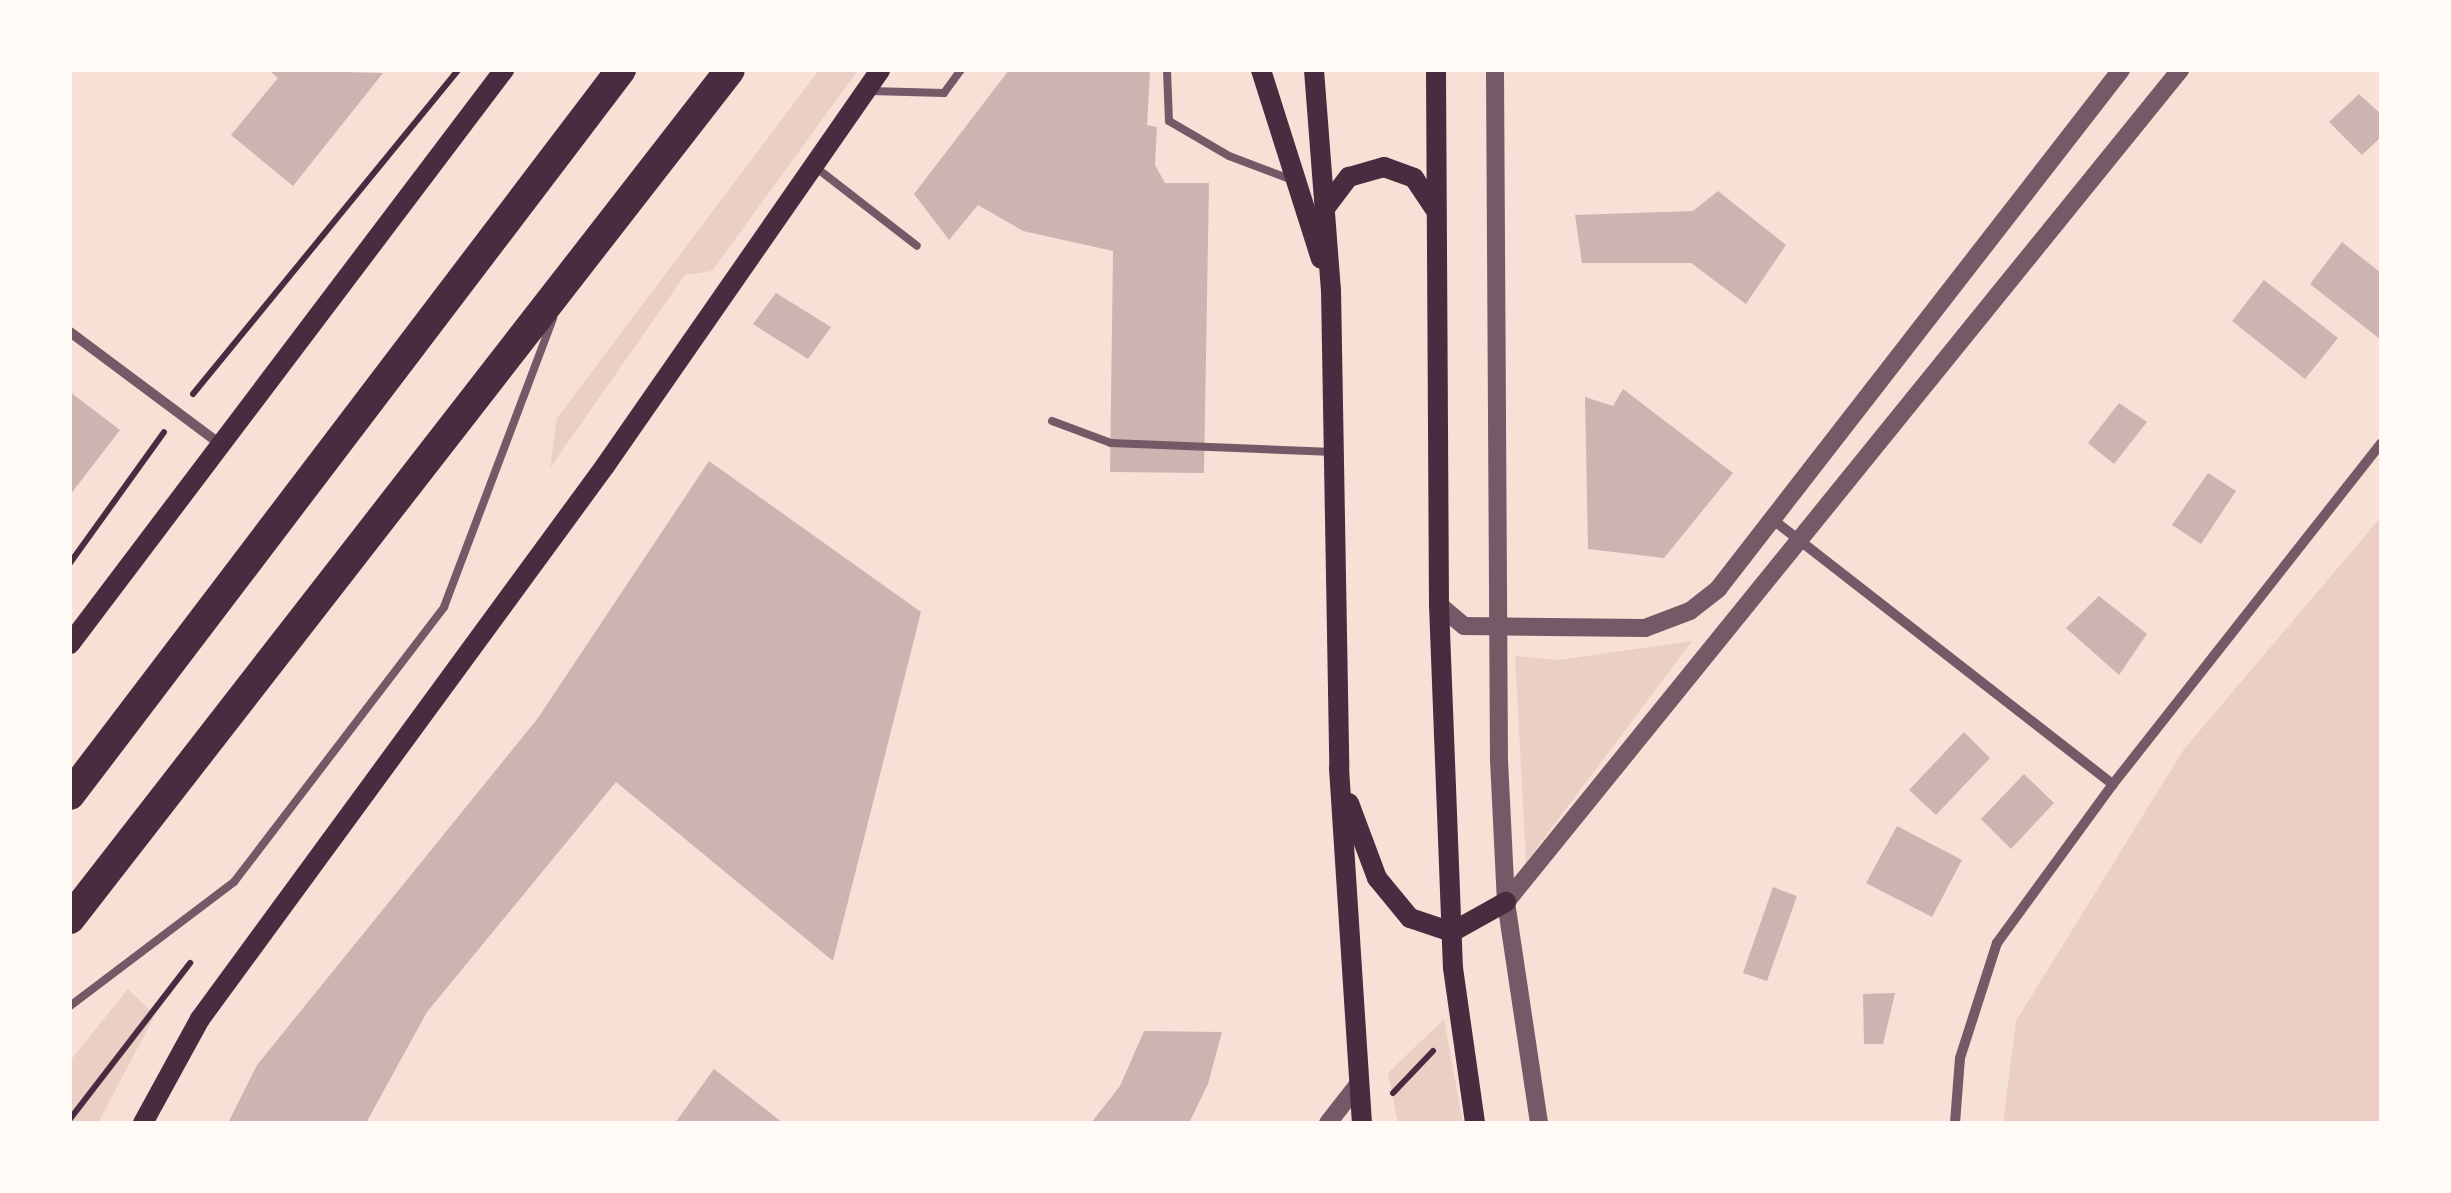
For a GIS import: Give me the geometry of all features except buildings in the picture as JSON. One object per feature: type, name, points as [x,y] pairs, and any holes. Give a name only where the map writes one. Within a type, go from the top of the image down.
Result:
[{"type":"highway","points":[[72,790],[622,70]]},
{"type":"highway","points":[[70,919],[730,70]]},
{"type":"main road","points":[[70,644],[504,70]]},
{"type":"main road","points":[[143,1123],[200,1019],[594,482],[880,70]]},
{"type":"main road","points":[[1261,70],[1331,290]]},
{"type":"main road","points":[[1314,70],[1331,290],[1339,768],[1356,1087],[1362,1123]]},
{"type":"main road","points":[[1436,70],[1439,605],[1452,932],[1475,1123]]},
{"type":"main road","points":[[1326,207],[1348,177],[1384,167],[1419,182],[1436,215]]},
{"type":"main road","points":[[1339,768],[1383,888],[1410,918],[1452,932],[1506,902]]},
{"type":"street","points":[[1496,70],[1497,627],[1506,902],[1539,1123]]},
{"type":"street","points":[[1439,605],[1464,626],[1666,622],[1718,589],[2121,70]]},
{"type":"street","points":[[1506,902],[1802,542],[2180,70]]},
{"type":"street","points":[[70,332],[219,443]]},
{"type":"street","points":[[1955,1123],[1960,1058],[1996,943],[2113,784],[2381,444]]},
{"type":"street","points":[[1772,519],[2113,784]]},
{"type":"street","points":[[1328,1123],[1356,1087]]},
{"type":"lane","points":[[866,92],[944,94],[961,70]]},
{"type":"lane","points":[[1168,70],[1169,121],[1229,156],[1296,182]]},
{"type":"lane","points":[[814,166],[916,246]]},
{"type":"lane","points":[[70,1006],[234,882],[444,607],[567,279]]},
{"type":"lane","points":[[1052,421],[1111,442],[1336,452]]},
{"type":"path","points":[[70,563],[178,413],[458,70]]},
{"type":"path","points":[[70,1119],[190,963]]},
{"type":"shaded area","points":[[819,70],[858,70],[712,271],[685,275],[550,468],[557,418]]},
{"type":"shaded area","points":[[2381,517],[2381,1123],[2003,1123],[2016,1021],[2184,749]]},
{"type":"shaded area","points":[[1692,641],[1526,862],[1515,656],[1558,660]]},
{"type":"shaded area","points":[[128,989],[155,1015],[98,1123],[70,1123],[70,1061]]},
{"type":"shaded area","points":[[1444,1019],[1463,1123],[1398,1123],[1388,1073]]}]
